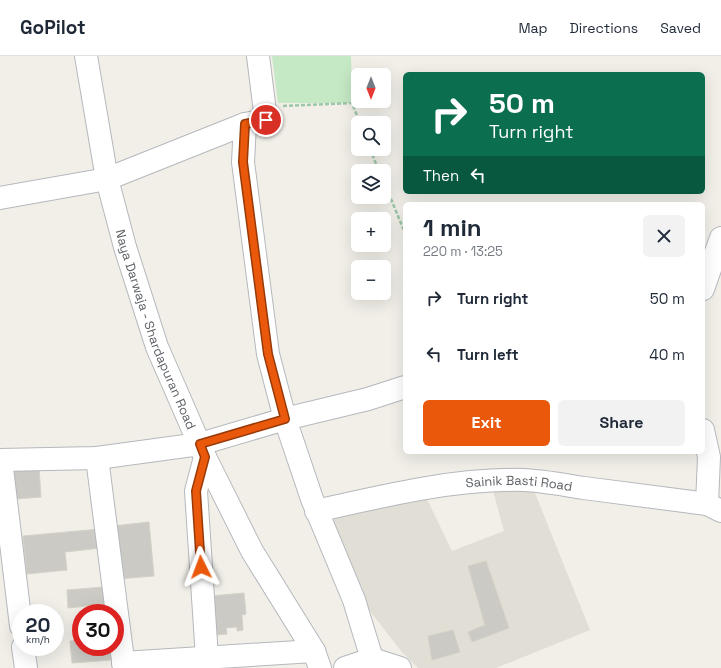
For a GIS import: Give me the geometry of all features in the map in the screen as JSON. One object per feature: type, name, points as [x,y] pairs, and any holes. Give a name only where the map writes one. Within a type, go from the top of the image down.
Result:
[{"type":"street","name":"Naya Darwaja - Shardapuran Road","points":[[86,56],[107,180],[125,247],[157,347],[203,450],[252,551],[317,660]]},
{"type":"street","points":[[0,198],[107,180],[245,124],[266,120],[258,56]]},
{"type":"street","points":[[245,124],[243,162],[268,354],[285,419],[316,511],[354,600],[372,659]]},
{"type":"street","points":[[705,282],[721,238]]},
{"type":"street","points":[[705,293],[721,289]]},
{"type":"street","points":[[18,604],[0,460],[97,458],[203,450],[285,419],[368,399],[403,388]]},
{"type":"street","points":[[705,439],[709,457],[714,508]]},
{"type":"street","points":[[203,450],[196,491],[207,658]]},
{"type":"street","points":[[97,458],[124,666],[207,658],[317,660]]},
{"type":"street","name":"Sainik Basti Road","points":[[316,511],[368,499],[482,481],[539,481],[714,508]]},
{"type":"street","points":[[25,656],[26,668]]},
{"type":"street","points":[[345,668],[372,659],[400,668]]},
{"type":"path","points":[[264,106],[352,103],[357,116]]},
{"type":"path","points":[[391,199],[403,228]]},
{"type":"shaded area","points":[[533,488],[590,630],[496,668],[418,668],[401,651],[366,606],[326,514],[426,497],[452,551],[504,531],[493,491]]},
{"type":"green space","points":[[272,56],[351,56],[351,103],[278,103]]},
{"type":"building","points":[[39,468],[41,497],[16,499],[14,469]]},
{"type":"building","points":[[149,522],[154,576],[118,579],[113,526]]},
{"type":"building","points":[[100,529],[101,548],[65,552],[67,570],[27,574],[23,536]]},
{"type":"building","points":[[486,561],[509,628],[472,642],[468,632],[485,625],[468,566]]},
{"type":"building","points":[[104,587],[106,604],[72,604],[72,608],[68,608],[67,590]]},
{"type":"building","points":[[244,593],[246,614],[242,615],[243,630],[237,631],[237,627],[226,628],[227,634],[215,635],[211,596]]},
{"type":"building","points":[[453,630],[460,652],[432,660],[428,636]]},
{"type":"building","points":[[70,641],[72,641],[72,656],[111,656],[111,660],[72,663]]},
{"type":"route","points":[[201,567],[196,491],[205,457],[200,444],[285,419],[268,354],[243,162],[245,124],[266,120]]}]
